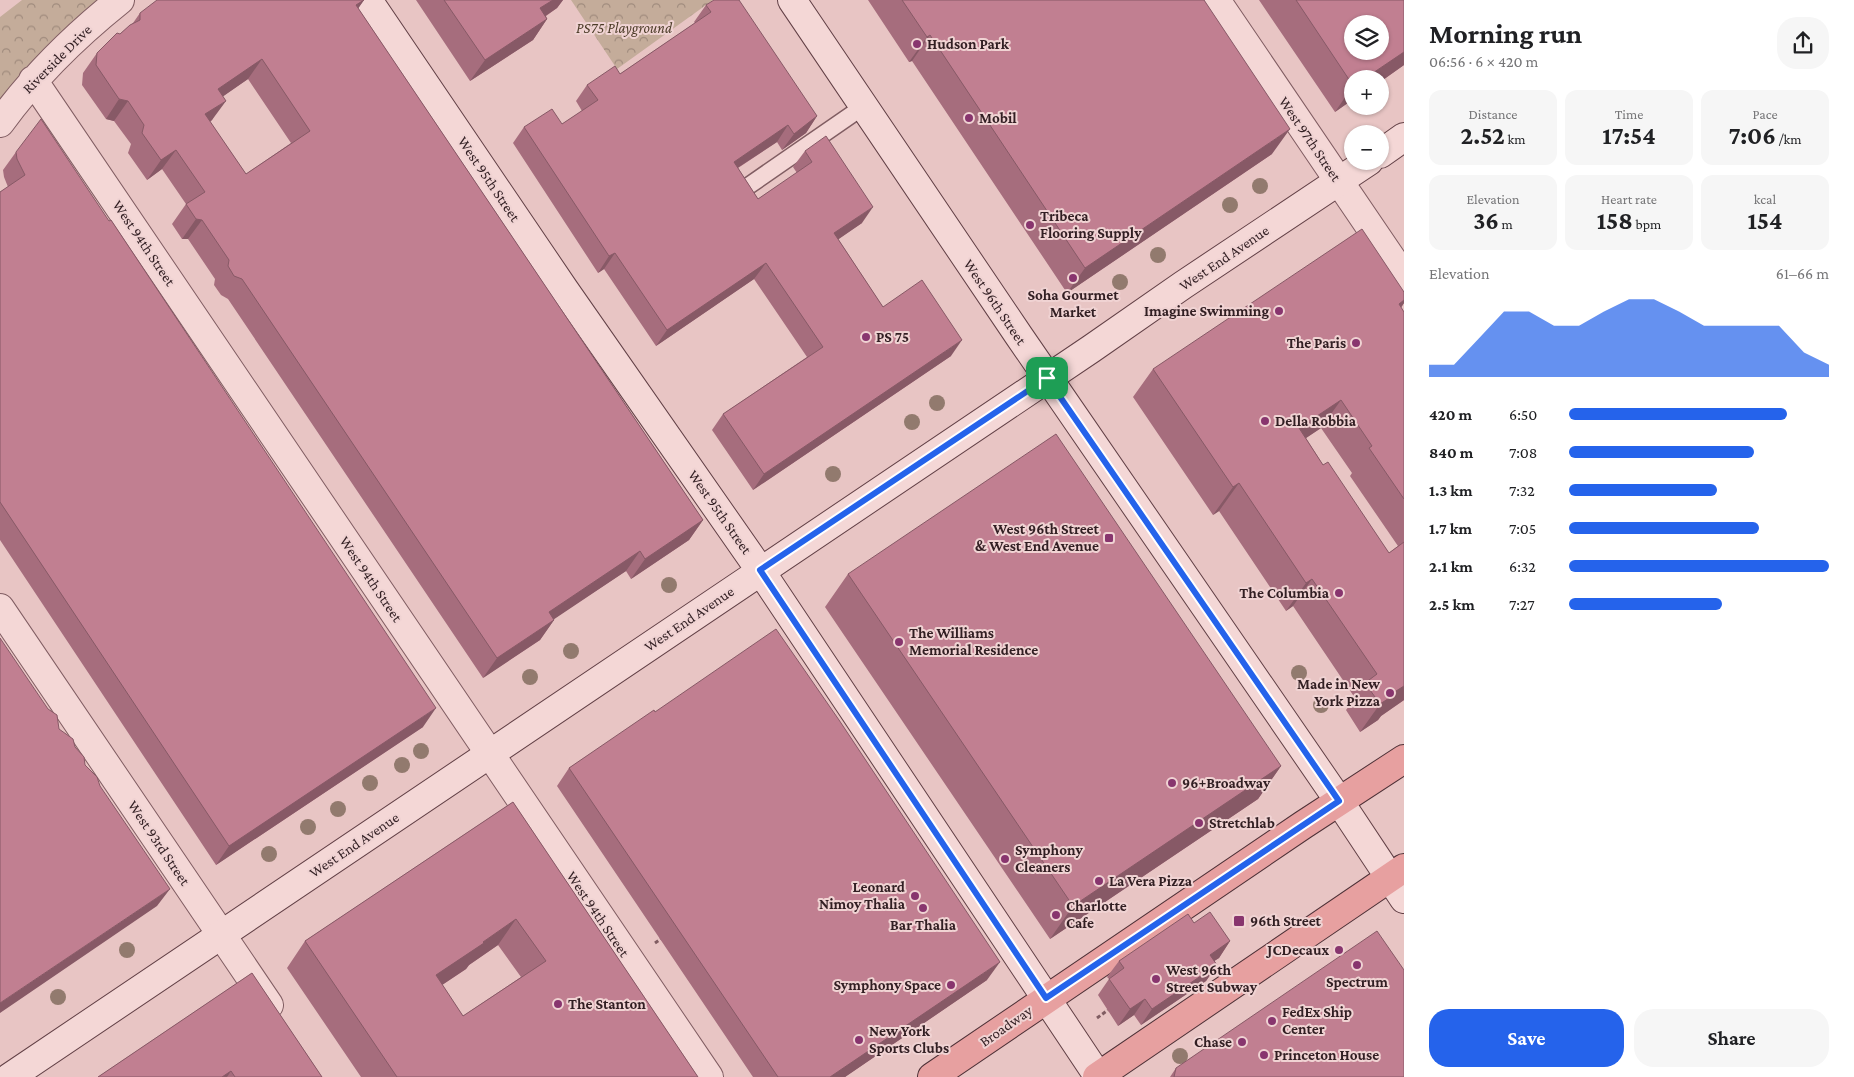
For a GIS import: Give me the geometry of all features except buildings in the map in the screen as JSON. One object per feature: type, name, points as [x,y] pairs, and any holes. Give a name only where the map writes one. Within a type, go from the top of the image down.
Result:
[{"type":"main road","name":"Broadway","points":[[932,1077],[1046,998],[1404,759]]},
{"type":"main road","points":[[1098,1077],[1399,882]]},
{"type":"street","name":"Riverside Drive","points":[[0,123],[33,80],[74,39],[120,0]]},
{"type":"street","name":"West 95th Street","points":[[368,0],[564,289],[760,570],[1098,1077]]},
{"type":"street","name":"West 96th Street","points":[[792,0],[1047,378],[1339,801],[1399,882]]},
{"type":"street","name":"West 97th Street","points":[[1216,0],[1404,278]]},
{"type":"street","name":"West 94th Street","points":[[33,80],[709,1077]]},
{"type":"street","points":[[1389,148],[1404,137]]},
{"type":"street","name":"West End Avenue","points":[[10,1077],[1191,279],[1356,170]]},
{"type":"street","name":"West 93rd Street","points":[[0,608],[281,1023]]},
{"type":"lane","points":[[744,189],[864,106]]},
{"type":"path","points":[[655,943],[667,935]]},
{"type":"path","points":[[1096,1018],[1108,1010]]},
{"type":"green space","points":[[22,0],[103,0],[0,107],[0,17]]},
{"type":"green space","name":"PS75 Playground","points":[[571,0],[713,0],[617,69]]},
{"type":"place","name":"Hudson Park","points":[[917,44]]},
{"type":"place","name":"Mobil","points":[[969,118]]},
{"type":"place","name":"Tribeca Flooring Supply","points":[[1030,225]]},
{"type":"place","name":"Soha Gourmet Market","points":[[1073,278]]},
{"type":"place","name":"Imagine Swimming","points":[[1279,311]]},
{"type":"place","name":"PS 75","points":[[866,337]]},
{"type":"place","name":"The Paris","points":[[1356,343]]},
{"type":"place","name":"Della Robbia","points":[[1265,421]]},
{"type":"place","name":"West 96th Street & West End Avenue","points":[[1109,538]]},
{"type":"place","name":"The Columbia","points":[[1339,593]]},
{"type":"place","name":"The Williams Memorial Residence","points":[[899,642]]},
{"type":"place","name":"Made in New York Pizza","points":[[1390,693]]},
{"type":"place","name":"96+Broadway","points":[[1172,783]]},
{"type":"place","name":"Stretchlab","points":[[1199,823]]},
{"type":"place","name":"Symphony Cleaners","points":[[1005,859]]},
{"type":"place","name":"La Vera Pizza","points":[[1099,881]]},
{"type":"place","name":"Leonard Nimoy Thalia","points":[[915,896]]},
{"type":"place","name":"Bar Thalia","points":[[923,908]]},
{"type":"place","name":"Charlotte Cafe","points":[[1056,915]]},
{"type":"place","name":"96th Street","points":[[1239,921]]},
{"type":"place","name":"JCDecaux","points":[[1339,950]]},
{"type":"place","name":"Spectrum","points":[[1357,965]]},
{"type":"place","name":"West 96th Street Subway","points":[[1156,979]]},
{"type":"place","name":"Symphony Space","points":[[951,985]]},
{"type":"place","name":"The Stanton","points":[[558,1004]]},
{"type":"place","name":"FedEx Ship Center","points":[[1272,1021]]},
{"type":"place","name":"New York Sports Clubs","points":[[859,1040]]},
{"type":"place","name":"Chase","points":[[1242,1042]]},
{"type":"place","name":"Princeton House","points":[[1264,1055]]},
{"type":"route","points":[[1047,378],[1339,801],[1046,998],[760,570],[1047,378]]}]
